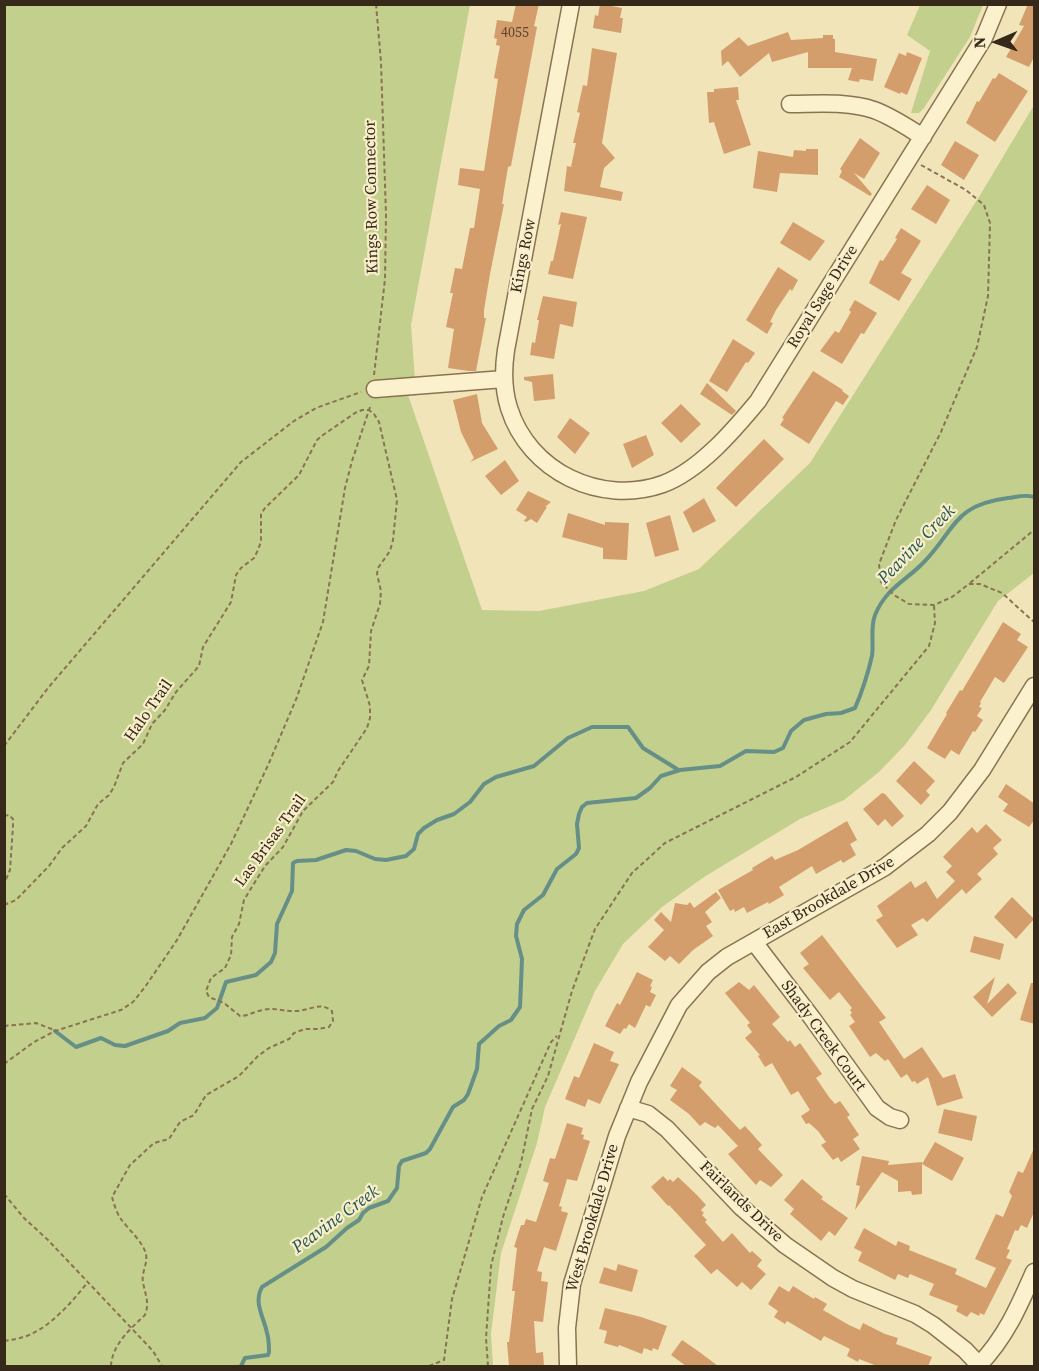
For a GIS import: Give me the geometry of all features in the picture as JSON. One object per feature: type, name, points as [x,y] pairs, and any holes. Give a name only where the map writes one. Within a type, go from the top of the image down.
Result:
[{"type":"street","name":"Kings Row","points":[[572,4],[506,350],[504,379],[509,409],[528,444],[556,471],[574,481]]},
{"type":"street","name":"Royal Sage Drive","points":[[574,481],[606,490],[627,491],[664,484],[681,476],[699,463],[744,418],[758,400],[984,38],[998,4]]},
{"type":"street","points":[[790,104],[838,105],[872,110],[890,117],[923,137]]},
{"type":"street","points":[[375,388],[504,379]]},
{"type":"street","name":"East Brookdale Drive","points":[[628,1108],[679,1005],[708,972],[727,957],[885,867],[928,834],[950,812],[982,770],[1035,686]]},
{"type":"street","name":"Shady Creek Court","points":[[754,942],[877,1108],[900,1120]]},
{"type":"street","name":"Fairlands Drive","points":[[628,1108],[648,1114],[667,1129],[747,1213],[785,1245],[818,1269],[853,1289],[915,1314],[933,1325],[951,1338],[980,1366]]},
{"type":"street","name":"West Brookdale Drive","points":[[568,1366],[567,1328],[572,1284],[617,1136],[628,1108]]},
{"type":"street","points":[[980,1366],[1002,1338],[1035,1272]]},
{"type":"path","name":"Kings Row Connector","points":[[375,388],[375,354],[385,279],[386,214],[381,62],[376,4]]},
{"type":"path","points":[[921,165],[966,190],[984,205],[990,224],[988,296],[977,347],[940,432],[896,520],[879,564],[881,582],[894,596],[909,604],[934,605],[952,597],[1035,530]]},
{"type":"path","points":[[4,746],[48,688],[241,462],[294,421],[316,408],[375,388]]},
{"type":"path","points":[[4,1064],[34,1042],[55,1031],[121,1010],[133,1002],[177,940],[244,819],[297,697],[323,622],[345,488],[369,410]]},
{"type":"path","name":"Halo Trail","points":[[4,905],[16,900],[49,866],[62,848],[86,826],[98,804],[109,795],[114,787],[123,763],[142,744],[152,724],[165,710],[176,692],[200,666],[203,647],[231,602],[236,575],[254,558],[257,552],[261,542],[261,514],[265,508],[299,475],[317,440],[356,413],[369,410]]},
{"type":"path","name":"Las Brisas Trail","points":[[111,1366],[111,1358],[115,1349],[131,1328],[145,1315],[148,1298],[143,1282],[146,1256],[143,1248],[118,1216],[111,1197],[125,1171],[154,1143],[169,1139],[180,1122],[194,1115],[206,1095],[239,1076],[269,1048],[290,1039],[294,1033],[305,1029],[329,1027],[333,1021],[332,1011],[327,1007],[319,1006],[295,1012],[284,1009],[263,1010],[240,1016],[224,1003],[209,997],[206,991],[212,978],[225,968],[231,955],[232,937],[239,924],[244,900],[250,890],[265,866],[283,846],[308,805],[333,782],[367,728],[370,718],[370,706],[362,680],[369,666],[371,630],[380,604],[378,568],[390,551],[397,500],[379,423],[369,410]]},
{"type":"path","points":[[969,584],[980,584],[1002,593],[1035,622]]},
{"type":"path","points":[[488,1366],[486,1338],[491,1266],[503,1217],[521,1163],[532,1109],[548,1076],[572,991],[595,929],[632,873],[665,843],[796,777],[850,742],[929,646],[935,623],[934,605]]},
{"type":"path","points":[[4,816],[9,815],[13,819],[10,870],[4,884]]},
{"type":"path","points":[[4,1026],[36,1023],[55,1031]]},
{"type":"path","points":[[429,1366],[444,1360],[452,1299],[482,1197],[551,1042],[559,1034]]},
{"type":"path","points":[[4,1194],[24,1218],[48,1240],[153,1351],[162,1366]]},
{"type":"path","points":[[4,1341],[24,1337],[40,1330],[73,1301],[87,1283]]},
{"type":"green space","points":[[5,5],[470,5],[411,325],[415,380],[407,392],[482,610],[539,611],[644,591],[699,569],[810,463],[982,192],[1034,105],[1034,573],[998,601],[931,710],[905,745],[879,772],[844,800],[800,819],[704,877],[662,907],[623,944],[595,991],[545,1107],[537,1143],[501,1253],[491,1334],[493,1366],[5,1366]]},
{"type":"green space","points":[[920,5],[983,5],[970,37],[924,108],[919,113],[911,113],[930,51],[907,35]]},
{"type":"building","points":[[516,4],[539,4],[534,26],[537,27],[511,166],[508,167],[502,204],[504,204],[484,310],[484,318],[486,318],[476,371],[448,368],[454,329],[446,327],[453,293],[450,293],[455,268],[462,269],[470,228],[474,228],[480,189],[458,185],[460,168],[484,171],[498,79],[494,78],[500,46],[496,45],[497,39],[494,38],[497,20],[512,22]]},
{"type":"building","points":[[600,4],[622,8],[621,33],[593,28]]},
{"type":"building","points":[[1028,4],[1035,4],[1035,55],[1029,67],[1006,57],[1024,26],[1019,25]]},
{"type":"building","points":[[788,32],[791,40],[833,35],[835,52],[877,59],[873,81],[848,80],[852,68],[808,68],[808,52],[772,62],[769,53],[740,77],[728,61],[722,66],[721,51],[739,37],[748,46]]},
{"type":"building","points":[[592,48],[617,53],[602,143],[615,158],[604,168],[600,187],[623,192],[621,201],[564,191],[567,166],[571,167],[576,143],[573,143],[580,113],[577,112],[583,85],[587,86]]},
{"type":"building","points":[[907,52],[922,58],[907,95],[884,87],[899,53],[906,56]]},
{"type":"building","points":[[999,73],[1028,91],[995,142],[966,123],[977,101],[979,102],[993,78],[995,79]]},
{"type":"building","points":[[738,87],[739,100],[736,100],[751,145],[724,154],[714,122],[709,123],[707,92],[714,92],[714,89]]},
{"type":"building","points":[[860,138],[880,153],[864,179],[854,173],[872,194],[870,196],[839,177],[842,171],[840,169]]},
{"type":"building","points":[[955,141],[979,155],[964,180],[941,165]]},
{"type":"building","points":[[806,149],[818,149],[818,175],[780,173],[777,192],[753,188],[758,151],[793,157],[794,150],[806,151]]},
{"type":"building","points":[[927,185],[950,200],[936,224],[911,209]]},
{"type":"building","points":[[561,212],[587,217],[573,279],[548,274],[561,224],[558,225]]},
{"type":"building","points":[[793,222],[825,241],[810,261],[780,243]]},
{"type":"building","points":[[901,228],[921,241],[901,273],[912,279],[899,301],[869,283],[880,260],[883,261],[897,239],[895,238]]},
{"type":"building","points":[[778,267],[798,280],[776,310],[767,334],[746,320]]},
{"type":"building","points":[[543,296],[577,302],[573,327],[560,324],[554,359],[530,355],[532,342],[535,343],[539,320],[537,320]]},
{"type":"building","points":[[855,300],[877,313],[864,334],[861,333],[842,364],[820,351],[835,331],[839,333]]},
{"type":"building","points":[[733,339],[755,353],[748,363],[746,362],[727,392],[709,381]]},
{"type":"building","points":[[813,371],[849,396],[843,405],[836,401],[809,444],[780,425],[784,419],[782,418]]},
{"type":"building","points":[[553,374],[555,399],[534,401],[532,382],[524,380],[524,377]]},
{"type":"building","points":[[707,383],[736,411],[732,415],[700,394]]},
{"type":"building","points":[[477,394],[482,423],[498,449],[470,462],[474,458],[461,432],[453,400]]},
{"type":"building","points":[[681,404],[701,424],[681,443],[661,423]]},
{"type":"building","points":[[570,418],[590,433],[575,454],[557,437]]},
{"type":"building","points":[[646,435],[654,455],[632,468],[623,444]]},
{"type":"building","points":[[764,439],[784,459],[736,507],[716,488]]},
{"type":"building","points":[[505,460],[519,481],[501,495],[485,476]]},
{"type":"building","points":[[528,491],[551,502],[545,507],[547,507],[537,523],[531,519],[524,521],[527,517],[516,510]]},
{"type":"building","points":[[704,498],[716,521],[693,533],[683,512]]},
{"type":"building","points":[[568,513],[605,525],[605,522],[629,523],[627,560],[603,559],[603,548],[562,537]]},
{"type":"building","points":[[670,515],[679,550],[655,557],[646,523]]},
{"type":"building","points":[[1003,622],[1021,634],[1017,640],[1028,647],[1004,683],[995,677],[980,702],[979,707],[982,708],[977,716],[983,720],[975,732],[973,731],[959,755],[951,750],[945,759],[927,748],[946,713],[960,690],[962,691]]},
{"type":"building","points":[[914,761],[935,781],[926,791],[930,795],[921,805],[896,781]]},
{"type":"building","points":[[1006,784],[1035,804],[1035,819],[1029,827],[1003,811],[1008,804],[998,797]]},
{"type":"building","points":[[882,793],[904,816],[892,827],[885,819],[878,826],[863,809]]},
{"type":"building","points":[[847,821],[857,840],[850,844],[856,855],[843,863],[841,860],[816,874],[812,866],[779,887],[784,895],[769,904],[768,902],[747,913],[744,907],[735,912],[734,909],[730,911],[718,890],[772,856],[775,860],[798,850]]},
{"type":"building","points":[[986,824],[1002,840],[993,848],[998,854],[977,874],[982,879],[966,894],[962,889],[927,922],[923,918],[911,925],[918,935],[897,948],[876,920],[883,916],[877,906],[911,881],[915,888],[926,881],[937,899],[955,881],[946,872],[952,866],[943,857],[972,827],[977,833]]},
{"type":"building","points":[[716,892],[721,898],[705,912],[712,922],[706,926],[713,936],[693,950],[679,964],[670,956],[665,961],[648,947],[664,930],[654,920],[661,912],[671,922],[675,903],[687,905],[690,902],[694,908]]},
{"type":"building","points":[[1012,897],[1034,919],[1016,939],[994,917]]},
{"type":"building","points":[[822,935],[886,1018],[879,1022],[904,1059],[922,1047],[943,1078],[955,1074],[963,1098],[937,1106],[928,1077],[917,1084],[915,1081],[912,1082],[907,1074],[901,1078],[888,1059],[885,1061],[876,1053],[870,1057],[849,1026],[855,1022],[850,1015],[852,1008],[839,992],[830,1000],[803,968],[809,964],[800,953]]},
{"type":"building","points":[[974,936],[1004,944],[1000,960],[970,952]]},
{"type":"building","points":[[637,972],[653,980],[650,992],[656,995],[650,1007],[646,1005],[635,1028],[629,1024],[620,1034],[605,1026],[617,1003],[620,1005]]},
{"type":"building","points":[[995,977],[987,1004],[1008,983],[1017,993],[992,1017],[973,997]]},
{"type":"building","points":[[739,982],[749,990],[754,985],[780,1017],[772,1024],[795,1047],[800,1043],[822,1074],[816,1078],[829,1097],[835,1104],[840,1101],[850,1115],[847,1117],[859,1135],[853,1139],[860,1149],[841,1162],[838,1157],[833,1160],[821,1145],[826,1142],[818,1131],[809,1123],[806,1124],[801,1116],[810,1110],[798,1091],[791,1095],[772,1063],[765,1067],[758,1056],[760,1055],[745,1038],[752,1032],[747,1025],[750,1023],[725,993]]},
{"type":"building","points":[[1031,983],[1035,983],[1035,1024],[1020,1020]]},
{"type":"building","points":[[594,1043],[614,1052],[610,1061],[619,1064],[600,1104],[588,1099],[585,1107],[565,1099],[574,1076],[579,1078]]},
{"type":"building","points":[[682,1067],[702,1082],[699,1086],[740,1130],[745,1126],[762,1145],[758,1149],[783,1175],[771,1187],[760,1180],[756,1185],[728,1154],[738,1146],[718,1125],[715,1128],[705,1122],[700,1126],[689,1114],[670,1100],[677,1090],[670,1086]]},
{"type":"building","points":[[944,1109],[977,1116],[972,1141],[938,1133]]},
{"type":"building","points":[[567,1123],[583,1128],[581,1134],[584,1135],[583,1139],[590,1141],[577,1181],[567,1179],[559,1206],[562,1207],[561,1211],[568,1213],[556,1251],[544,1247],[537,1271],[542,1272],[541,1281],[548,1282],[543,1322],[534,1321],[536,1353],[543,1352],[544,1366],[509,1366],[507,1342],[509,1342],[515,1291],[512,1291],[517,1248],[514,1247],[521,1225],[524,1225],[526,1219],[536,1222],[549,1183],[543,1181],[550,1158],[555,1159]]},
{"type":"building","points":[[935,1142],[964,1158],[952,1181],[922,1164]]},
{"type":"building","points":[[1035,1146],[1035,1210],[1027,1228],[1021,1225],[1018,1231],[1015,1230],[1007,1249],[1010,1250],[1006,1258],[1012,1260],[984,1315],[980,1313],[979,1316],[971,1312],[967,1317],[956,1311],[958,1306],[929,1295],[934,1284],[910,1274],[908,1278],[898,1274],[895,1280],[858,1261],[862,1252],[854,1248],[864,1228],[896,1246],[898,1241],[910,1246],[909,1250],[957,1269],[955,1274],[986,1288],[996,1268],[975,1259],[996,1214],[1003,1217],[1012,1196],[1009,1192],[1018,1171],[1023,1173]]},
{"type":"building","points":[[862,1156],[889,1161],[888,1165],[922,1162],[922,1194],[912,1195],[911,1191],[898,1192],[898,1181],[882,1172],[855,1210],[860,1186],[856,1185]]},
{"type":"building","points":[[663,1176],[673,1182],[678,1177],[697,1195],[706,1205],[701,1210],[707,1220],[705,1222],[723,1242],[732,1233],[750,1253],[752,1251],[762,1260],[757,1266],[766,1274],[751,1290],[742,1282],[737,1287],[717,1269],[711,1274],[694,1256],[706,1245],[651,1187]]},
{"type":"building","points":[[802,1179],[823,1197],[821,1199],[848,1218],[835,1236],[829,1231],[821,1241],[790,1214],[794,1209],[784,1200]]},
{"type":"building","points":[[618,1264],[638,1270],[632,1292],[599,1283],[604,1267],[616,1271]]},
{"type":"building","points":[[779,1286],[789,1292],[793,1286],[814,1299],[815,1297],[827,1304],[823,1310],[860,1330],[863,1323],[898,1338],[896,1344],[932,1357],[928,1366],[877,1366],[859,1359],[858,1362],[847,1356],[850,1349],[824,1336],[821,1341],[787,1321],[785,1324],[774,1317],[778,1311],[768,1304]]},
{"type":"building","points":[[605,1308],[667,1326],[658,1350],[653,1348],[652,1351],[644,1348],[642,1354],[619,1345],[618,1347],[604,1343],[607,1331],[599,1329]]},
{"type":"building","points":[[682,1340],[718,1366],[686,1366],[671,1355]]},
{"type":"waterway","name":"Peavine Creek","points":[[241,1366],[245,1358],[268,1355],[269,1352],[268,1335],[259,1304],[262,1287],[326,1247],[359,1220],[369,1208],[388,1201],[397,1188],[399,1166],[402,1161],[426,1153],[430,1149],[453,1107],[464,1100],[468,1094],[477,1069],[479,1044],[499,1026],[511,1020],[520,1007],[522,959],[516,936],[517,924],[524,910],[543,895],[557,869],[576,854],[579,848],[577,824],[582,807],[587,803],[636,798],[661,776],[680,770],[720,766],[746,751],[774,752],[783,748],[791,731],[804,720],[855,708],[872,656],[872,630],[875,615],[885,598],[924,562],[957,520],[976,506],[990,501],[1021,496],[1034,497]]},
{"type":"waterway","points":[[55,1031],[76,1047],[101,1038],[115,1045],[125,1046],[168,1031],[180,1023],[205,1018],[217,1008],[226,982],[256,975],[271,962],[275,953],[277,924],[292,891],[293,863],[316,860],[346,850],[356,851],[375,859],[386,860],[406,856],[414,849],[418,834],[424,828],[454,814],[470,802],[484,784],[496,777],[534,766],[568,738],[592,727],[628,727],[643,748],[677,769]]}]
